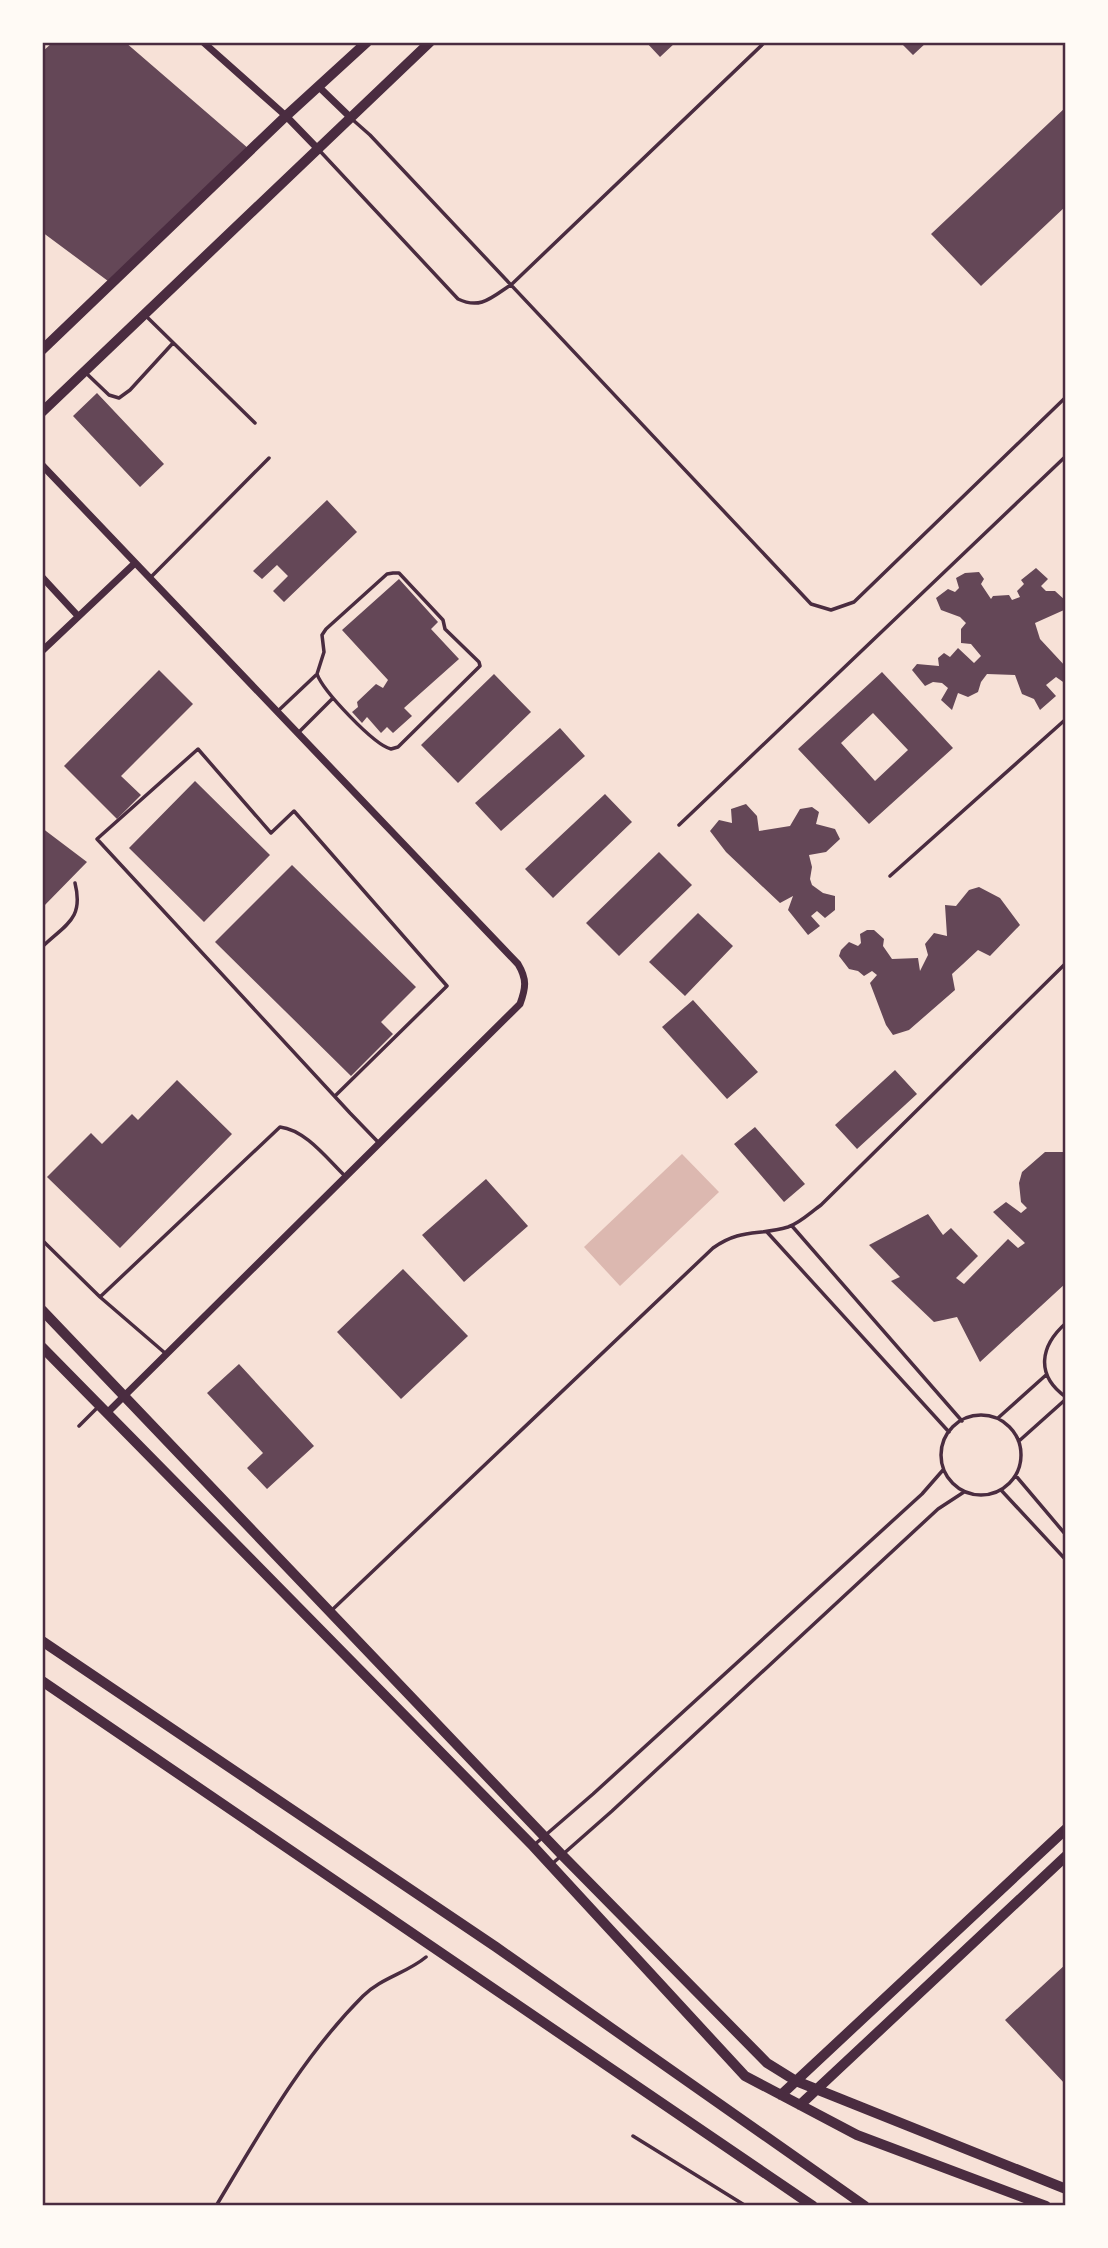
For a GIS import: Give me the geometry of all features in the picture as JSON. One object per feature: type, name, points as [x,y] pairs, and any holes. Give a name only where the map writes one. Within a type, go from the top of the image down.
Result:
[{"type":"main road","points":[[42,1641],[496,1947],[865,2206]]},
{"type":"main road","points":[[42,1681],[813,2206]]},
{"type":"street","points":[[203,42],[286,116],[318,149]]},
{"type":"street","points":[[42,350],[367,42]]},
{"type":"street","points":[[42,412],[430,42]]},
{"type":"street","points":[[319,87],[351,118]]},
{"type":"street","points":[[42,465],[518,964],[525,976],[526,990],[520,1004],[346,1177],[124,1396],[103,1409]]},
{"type":"street","points":[[42,651],[135,562]]},
{"type":"street","points":[[42,576],[78,616]]},
{"type":"street","points":[[42,1310],[544,1836],[767,2063],[796,2081],[1066,2189]]},
{"type":"street","points":[[42,1347],[533,1846],[745,2076],[857,2135],[1046,2206]]},
{"type":"street","points":[[781,2095],[1066,1829]]},
{"type":"street","points":[[800,2105],[1066,1856]]},
{"type":"lane","points":[[318,149],[458,299],[470,305],[484,303],[512,284],[765,42]]},
{"type":"lane","points":[[351,118],[512,284],[811,604],[831,610],[854,602],[1066,397]]},
{"type":"lane","points":[[144,314],[255,424]]},
{"type":"lane","points":[[85,372],[109,396],[119,398],[130,390],[173,343]]},
{"type":"lane","points":[[679,825],[1066,456]]},
{"type":"lane","points":[[150,578],[269,458]]},
{"type":"lane","points":[[277,712],[317,674],[324,652],[322,635],[326,629],[387,574],[399,573],[443,620],[445,629],[480,662],[477,670],[398,747],[391,749],[376,741],[334,698],[320,682],[317,674]]},
{"type":"lane","points":[[298,733],[334,698]]},
{"type":"lane","points":[[890,876],[1066,719]]},
{"type":"lane","points":[[335,1096],[447,986],[295,811],[271,833],[198,749],[97,839],[379,1144]]},
{"type":"lane","points":[[42,947],[78,910],[75,883]]},
{"type":"lane","points":[[330,1611],[713,1248],[726,1238],[743,1233],[767,1232],[792,1226],[821,1205],[1066,963]]},
{"type":"lane","points":[[100,1297],[280,1127],[291,1128],[302,1136],[346,1177]]},
{"type":"lane","points":[[792,1226],[962,1421]]},
{"type":"lane","points":[[767,1232],[948,1432]]},
{"type":"lane","points":[[42,1240],[100,1297],[167,1354]]},
{"type":"lane","points":[[1019,1441],[1066,1398],[1055,1389],[1047,1375],[1044,1360],[1047,1344],[1066,1323]]},
{"type":"lane","points":[[999,1418],[1047,1375]]},
{"type":"lane","points":[[79,1426],[103,1409]]},
{"type":"lane","points":[[982,1415],[999,1418],[1010,1427],[1019,1441],[1022,1456],[1016,1476],[1010,1485],[995,1494],[981,1496],[964,1492],[952,1484],[943,1470],[940,1455],[944,1439],[948,1432],[962,1421],[968,1417],[982,1415]]},
{"type":"lane","points":[[533,1846],[922,1494],[943,1470]]},
{"type":"lane","points":[[1016,1476],[1066,1535]]},
{"type":"lane","points":[[1001,1490],[1066,1560]]},
{"type":"lane","points":[[550,1865],[633,1793],[938,1510],[964,1492]]},
{"type":"lane","points":[[634,2136],[746,2206]]},
{"type":"path","points":[[216,2206],[285,2092],[337,2026],[364,1995],[384,1980],[419,1963],[432,1946]]},
{"type":"shaded area","points":[[682,1154],[719,1192],[620,1286],[584,1247]]},
{"type":"building","points":[[53,42],[125,42],[249,149],[108,281],[42,232],[42,52]]},
{"type":"building","points":[[646,42],[676,42],[660,57]]},
{"type":"building","points":[[900,42],[927,42],[913,55]]},
{"type":"building","points":[[1066,107],[1066,206],[981,286],[931,234]]},
{"type":"building","points":[[97,393],[164,464],[140,487],[73,416]]},
{"type":"building","points":[[327,500],[357,532],[284,602],[273,591],[288,576],[277,565],[262,579],[253,571]]},
{"type":"building","points":[[1036,568],[1048,579],[1041,586],[1046,591],[1055,591],[1066,601],[1064,610],[1035,623],[1040,639],[1066,667],[1066,684],[1056,677],[1046,685],[1056,696],[1040,710],[1034,699],[1022,694],[1015,675],[987,674],[978,692],[968,697],[958,693],[952,710],[941,700],[948,688],[942,683],[933,682],[925,686],[912,670],[917,664],[939,666],[938,658],[944,653],[950,657],[958,648],[974,663],[981,656],[971,644],[961,643],[961,629],[966,623],[960,617],[941,610],[936,598],[948,589],[955,592],[959,588],[956,578],[965,573],[979,572],[984,579],[981,584],[991,599],[993,596],[1009,595],[1012,600],[1020,597],[1017,591],[1024,584],[1021,580]]},
{"type":"building","points":[[399,579],[438,622],[431,629],[459,659],[404,708],[412,716],[393,733],[387,727],[381,733],[367,717],[362,723],[352,712],[358,707],[357,702],[376,684],[383,688],[388,680],[342,630]]},
{"type":"building","points":[[159,670],[193,704],[121,776],[141,795],[117,819],[64,766]]},
{"type":"building","points":[[882,672],[953,748],[869,824],[798,749]],"holes":[[[873,713],[908,750],[875,781],[841,743]]]},
{"type":"building","points":[[494,674],[531,712],[458,783],[421,745]]},
{"type":"building","points":[[560,728],[585,756],[501,831],[475,803]]},
{"type":"building","points":[[195,781],[270,855],[204,922],[129,848]]},
{"type":"building","points":[[605,794],[632,822],[553,898],[525,869]]},
{"type":"building","points":[[746,804],[757,816],[759,831],[790,826],[800,809],[812,807],[819,812],[816,824],[835,829],[840,839],[826,852],[809,855],[812,885],[823,893],[835,896],[835,910],[825,918],[817,911],[811,916],[820,926],[808,935],[788,910],[793,896],[780,903],[726,852],[710,831],[719,820],[732,823],[731,809]]},
{"type":"building","points":[[42,828],[87,862],[42,908]]},
{"type":"building","points":[[659,852],[692,885],[619,956],[586,923]]},
{"type":"building","points":[[292,865],[416,987],[381,1022],[393,1034],[351,1076],[215,942]]},
{"type":"building","points":[[979,887],[1000,898],[1020,925],[990,956],[978,950],[952,974],[955,990],[909,1030],[893,1035],[886,1025],[870,983],[877,975],[872,971],[864,976],[849,969],[839,956],[841,950],[849,942],[858,946],[861,943],[860,934],[874,930],[884,939],[883,946],[892,959],[918,958],[920,971],[928,955],[925,944],[934,933],[947,936],[945,905],[956,906],[969,890]]},
{"type":"building","points":[[698,913],[733,946],[685,996],[649,962]]},
{"type":"building","points":[[693,1000],[758,1072],[727,1099],[662,1027]]},
{"type":"building","points":[[895,1070],[917,1094],[857,1149],[835,1125]]},
{"type":"building","points":[[177,1080],[232,1134],[120,1248],[47,1177],[91,1133],[102,1144],[132,1114],[138,1120]]},
{"type":"building","points":[[755,1127],[805,1184],[784,1202],[734,1144]]},
{"type":"building","points":[[1045,1152],[1066,1152],[1066,1283],[980,1362],[957,1317],[934,1322],[891,1281],[900,1277],[869,1245],[928,1214],[943,1235],[951,1228],[978,1256],[956,1278],[964,1284],[1008,1239],[1018,1248],[1025,1243],[993,1212],[1006,1202],[1021,1213],[1027,1208],[1021,1202],[1019,1183],[1022,1172]]},
{"type":"building","points":[[486,1179],[528,1226],[464,1282],[422,1235]]},
{"type":"building","points":[[403,1269],[468,1336],[401,1399],[337,1332]]},
{"type":"building","points":[[239,1364],[314,1446],[267,1489],[247,1468],[263,1453],[207,1393]]},
{"type":"building","points":[[1066,1964],[1066,2085],[1005,2020]]}]
